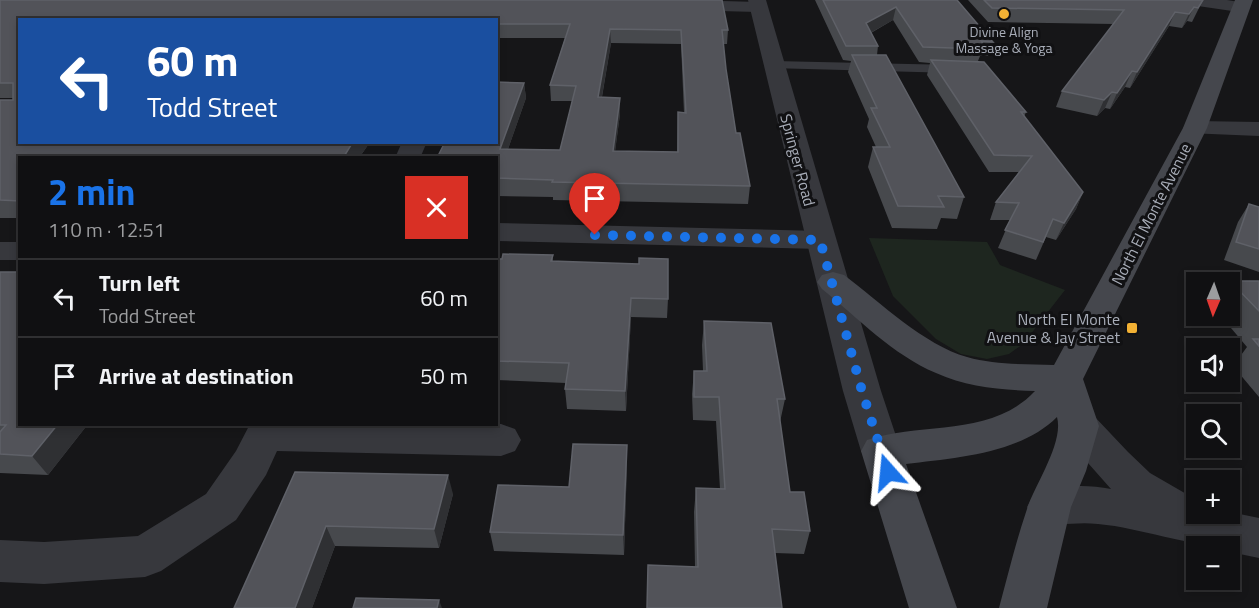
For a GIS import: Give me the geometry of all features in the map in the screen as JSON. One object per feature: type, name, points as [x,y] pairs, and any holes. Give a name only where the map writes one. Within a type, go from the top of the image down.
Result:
[{"type":"main road","name":"North El Monte Avenue","points":[[881,451],[1000,431],[1028,419],[1047,403],[1065,379],[1199,117],[1242,4]]},
{"type":"main road","points":[[833,282],[913,343],[950,365],[994,375],[1065,379],[1079,426],[1065,471],[1049,507],[1023,608]]},
{"type":"main road","points":[[881,451],[933,608]]},
{"type":"street","points":[[1191,0],[1242,4]]},
{"type":"street","points":[[662,5],[758,3]]},
{"type":"street","name":"Springer Road","points":[[758,3],[820,240],[881,451]]},
{"type":"street","points":[[1199,117],[1231,116],[1259,122]]},
{"type":"street","points":[[1199,117],[1259,129]]},
{"type":"street","points":[[498,232],[820,240]]},
{"type":"street","points":[[0,251],[18,251]]},
{"type":"street","points":[[1079,426],[1132,485],[1163,504],[1240,535]]},
{"type":"street","points":[[22,562],[144,556],[220,507],[251,463],[267,430],[501,441]]},
{"type":"street","points":[[1049,507],[1097,505],[1240,535]]},
{"type":"lane","points":[[774,64],[971,69]]},
{"type":"shaded area","points":[[869,238],[987,242],[1000,265],[1065,290],[1023,344],[1009,354],[987,359],[961,354],[936,339],[893,296]]},
{"type":"building","points":[[0,0],[722,0],[728,30],[722,30],[726,69],[736,133],[740,133],[750,186],[552,182],[553,180],[498,178],[498,156],[438,156],[444,144],[498,144],[498,82],[524,83],[500,149],[560,150],[576,86],[550,85],[570,24],[498,24],[498,18],[18,18],[18,144],[352,144],[344,156],[18,156],[18,201],[0,200],[0,100],[13,100],[13,83],[0,83]],"holes":[[[610,29],[681,30],[686,113],[678,112],[678,152],[613,151],[620,98],[598,97]]]},
{"type":"building","points":[[823,0],[957,0],[993,42],[981,41],[984,45],[979,45],[982,49],[923,47],[896,7],[866,23],[878,46],[846,46]]},
{"type":"building","points":[[984,0],[1203,0],[1198,8],[1194,7],[1189,14],[1175,12],[1137,72],[1132,71],[1117,93],[1112,92],[1104,100],[1062,91],[1124,10],[992,8]]},
{"type":"building","points":[[852,55],[886,55],[964,197],[938,196],[944,207],[898,206],[873,147],[890,147],[871,108],[877,108]]},
{"type":"building","points":[[931,60],[984,62],[1026,112],[1021,112],[1083,192],[1064,223],[1053,219],[1043,242],[1005,230],[1019,203],[996,202],[1032,156],[994,155]]},
{"type":"building","points":[[1249,204],[1259,207],[1259,249],[1236,242]]},
{"type":"building","points":[[503,254],[553,255],[551,261],[639,264],[639,258],[668,259],[668,299],[631,298],[625,391],[565,389],[569,363],[498,361],[498,259],[502,259]]},
{"type":"building","points":[[0,272],[18,272],[18,426],[56,426],[32,456],[0,454],[0,432],[6,425],[0,425]]},
{"type":"building","points":[[1240,281],[1259,281],[1259,311],[1240,291]]},
{"type":"building","points":[[704,321],[771,323],[785,399],[777,399],[790,492],[804,492],[810,531],[772,529],[782,608],[647,608],[648,565],[698,567],[696,488],[725,489],[719,397],[694,397],[694,371],[707,371]]},
{"type":"building","points":[[573,444],[627,445],[623,535],[490,532],[498,485],[569,487]]},
{"type":"building","points":[[295,472],[448,475],[434,529],[326,526],[295,608],[234,608]]},
{"type":"building","points":[[356,598],[439,600],[437,608],[353,608]]},
{"type":"place","name":"Divine Align Massage & Yoga","points":[[1004,14]]},
{"type":"place","name":"North El Monte Avenue & Jay Street","points":[[1132,328]]},
{"type":"route","points":[[595,235],[820,240],[862,391],[888,472]]}]
